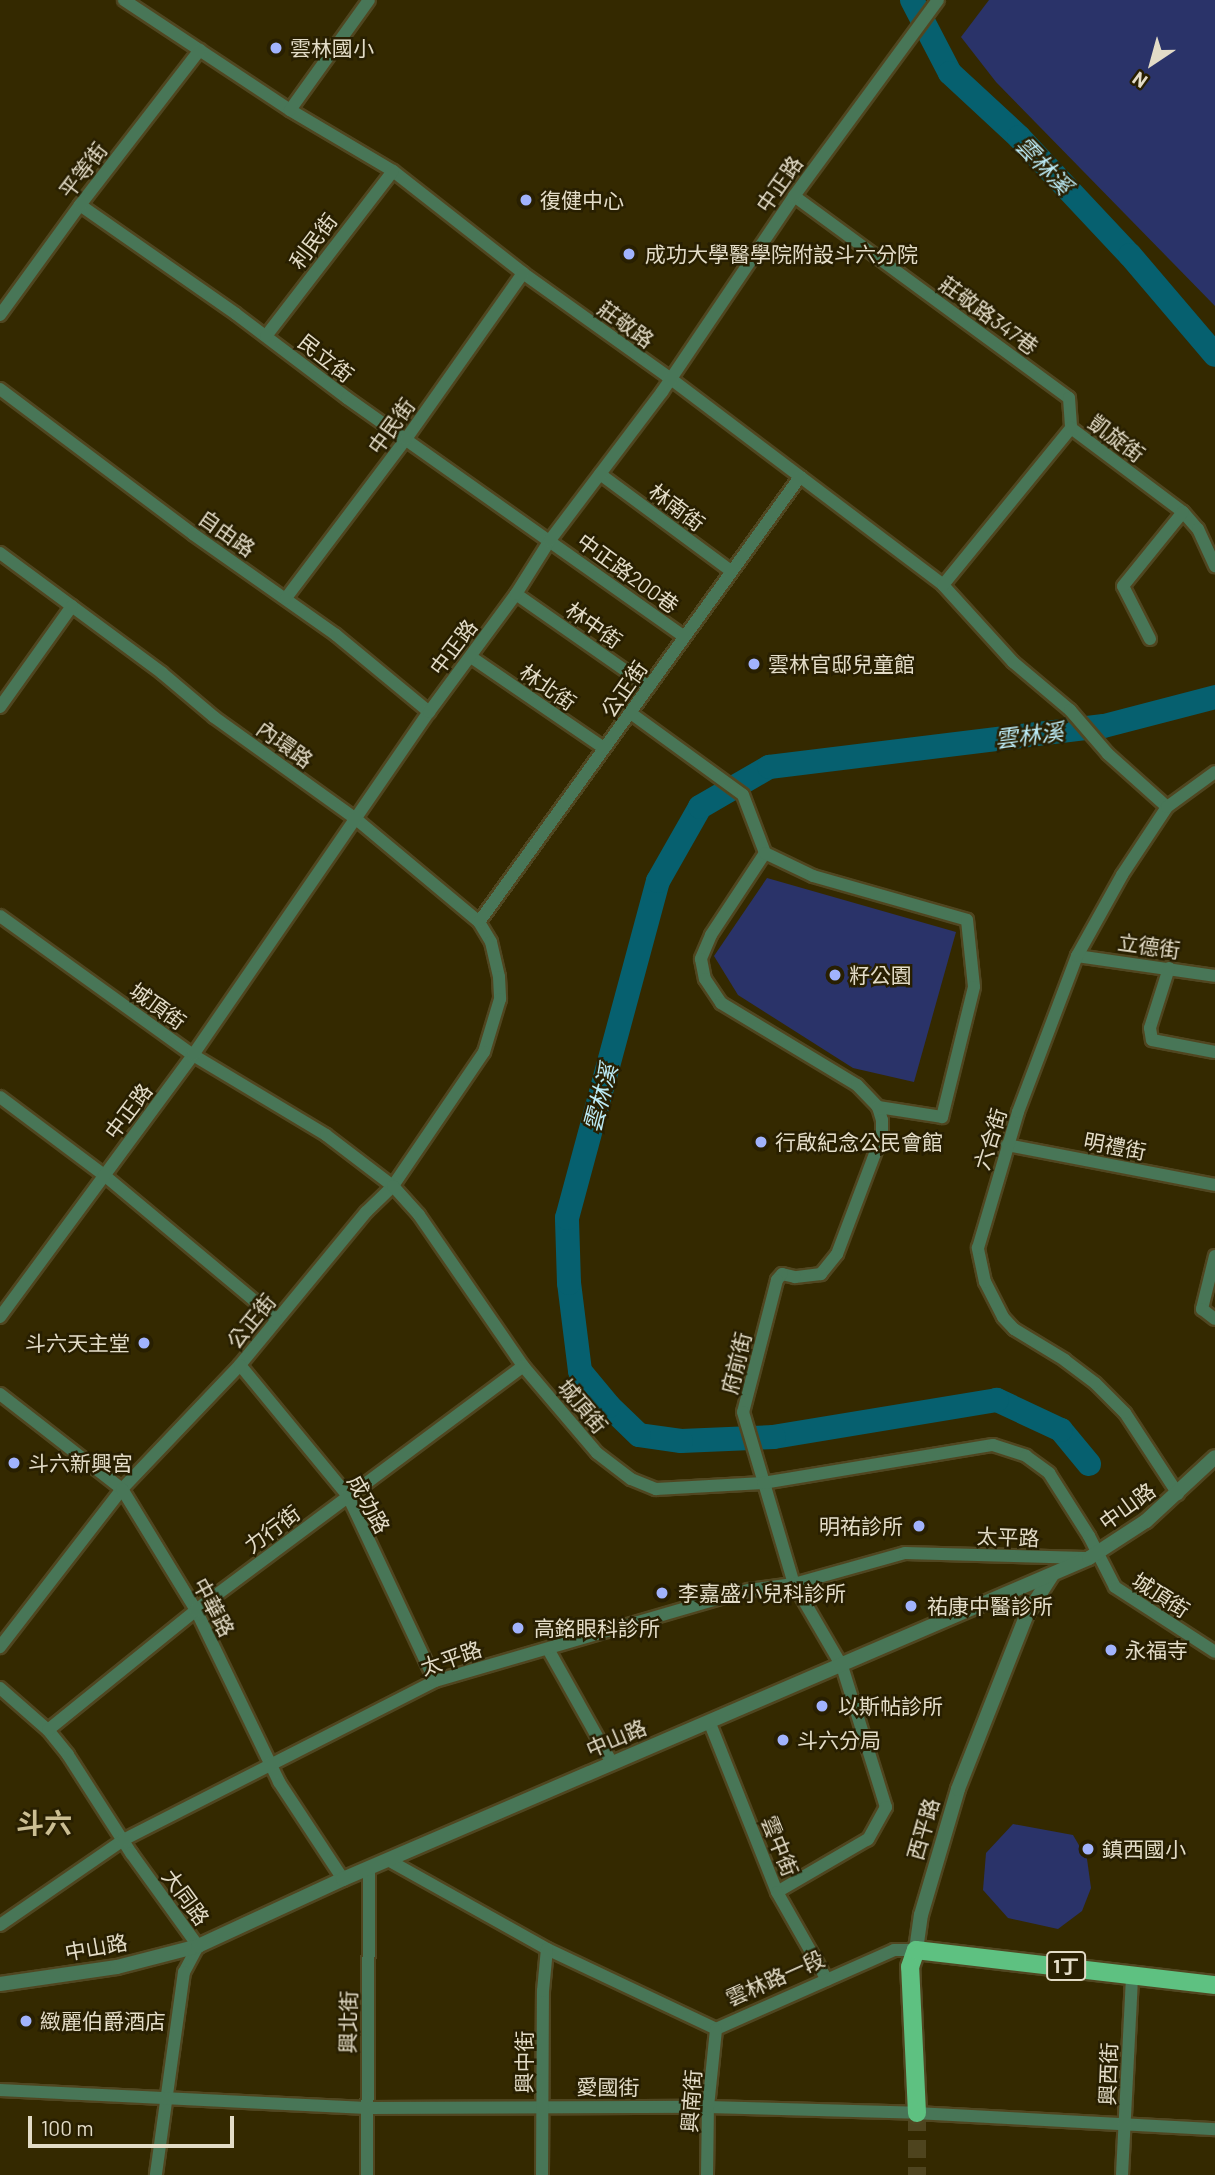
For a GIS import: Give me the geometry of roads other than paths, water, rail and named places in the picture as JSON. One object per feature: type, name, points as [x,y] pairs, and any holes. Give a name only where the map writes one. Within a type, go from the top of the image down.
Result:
[{"type":"main road","name":"雲林路一段","points":[[916,1950],[1215,1985]]},
{"type":"main road","name":"西平路","points":[[916,1950],[910,1967],[916,2113]]},
{"type":"street","name":"莊敬路","points":[[124,0],[290,110],[393,171],[523,273],[671,379],[943,585],[1013,662],[1076,717],[1105,749],[1167,807]]},
{"type":"street","points":[[290,110],[369,0]]},
{"type":"street","name":"中正路","points":[[0,1317],[193,1055],[429,712],[516,594],[550,540],[671,379],[794,196],[938,1]]},
{"type":"street","name":"平等街","points":[[0,315],[80,205],[200,50]]},
{"type":"street","name":"利民街","points":[[266,336],[393,171]]},
{"type":"street","name":"莊敬路347巷","points":[[794,196],[1069,398],[1072,428]]},
{"type":"street","name":"民立街","points":[[80,205],[550,540]]},
{"type":"street","name":"中民街","points":[[286,598],[406,439],[523,273]]},
{"type":"street","name":"自由路","points":[[0,389],[193,534],[286,598],[429,712]]},
{"type":"street","name":"凱旋街","points":[[943,585],[1072,428],[1183,512],[1198,529],[1215,566]]},
{"type":"street","name":"林南街","points":[[600,474],[731,571]]},
{"type":"street","name":"公正街","points":[[479,922],[604,748],[632,714],[684,637],[800,477]]},
{"type":"street","points":[[1150,639],[1134,602],[1123,586],[1183,512]]},
{"type":"street","name":"中正路200巷","points":[[550,540],[684,637]]},
{"type":"street","name":"內環路","points":[[0,553],[162,673],[214,716],[356,819],[479,922],[491,942],[500,999]]},
{"type":"street","name":"林中街","points":[[516,594],[649,687]]},
{"type":"street","points":[[0,707],[72,606]]},
{"type":"street","name":"林北街","points":[[471,656],[604,748]]},
{"type":"street","points":[[632,714],[710,774],[743,795],[765,853],[813,876],[967,920],[974,986],[942,1117],[878,1107],[857,1086],[721,1003],[705,979],[701,960],[710,935],[765,853]]},
{"type":"street","name":"六合街","points":[[1178,1494],[1125,1413],[1065,1360],[1014,1329],[1003,1317],[985,1282],[978,1248],[1007,1145],[1077,956],[1122,875],[1167,807],[1215,772]]},
{"type":"street","name":"城頂街","points":[[0,916],[193,1055],[326,1135],[393,1186],[419,1214],[523,1366],[597,1453],[631,1479],[656,1489],[763,1482],[993,1445],[1026,1456],[1049,1473],[1093,1555],[1115,1587],[1215,1652]]},
{"type":"street","name":"立德街","points":[[1077,956],[1215,976]]},
{"type":"street","points":[[1169,968],[1150,1028],[1152,1040],[1215,1052]]},
{"type":"street","name":"公正街","points":[[0,1647],[122,1489],[240,1365],[366,1212],[393,1186],[484,1052],[500,999]]},
{"type":"street","points":[[0,1097],[104,1175],[276,1320]]},
{"type":"street","name":"府前街","points":[[777,1892],[868,1839],[886,1807],[842,1666],[794,1584],[743,1412],[777,1280],[782,1274],[795,1277],[821,1274],[837,1254],[882,1135],[878,1107]]},
{"type":"street","name":"明禮街","points":[[1007,1145],[1215,1185]]},
{"type":"street","points":[[1215,1256],[1202,1309],[1215,1319]]},
{"type":"street","name":"成功路","points":[[240,1365],[348,1496],[435,1681]]},
{"type":"street","name":"力行街","points":[[48,1730],[196,1610],[523,1366]]},
{"type":"street","name":"中華路","points":[[0,1394],[122,1489],[196,1610],[271,1766],[342,1879]]},
{"type":"street","name":"中山路","points":[[0,1984],[117,1967],[198,1946],[342,1879],[842,1666],[1093,1555],[1146,1521],[1215,1457]]},
{"type":"street","name":"太平路","points":[[0,1925],[124,1840],[435,1681],[749,1590],[794,1584],[905,1553],[1093,1555]]},
{"type":"street","name":"西平路","points":[[916,1950],[921,1915],[958,1789],[1027,1614],[1053,1574]]},
{"type":"street","points":[[548,1649],[612,1763]]},
{"type":"street","name":"大同路","points":[[0,1688],[48,1730],[198,1946],[184,1972],[156,2175]]},
{"type":"street","name":"雲中街","points":[[709,1721],[777,1892],[827,1980]]},
{"type":"street","name":"雲林路一段","points":[[388,1860],[547,1949],[716,2029],[894,1950],[916,1950]]},
{"type":"street","name":"興北街","points":[[368,2175],[366,2108],[369,1868]]},
{"type":"street","name":"興中街","points":[[542,2175],[543,1991],[547,1949]]},
{"type":"street","name":"興西街","points":[[1122,2175],[1132,1976]]},
{"type":"street","name":"興南街","points":[[707,2175],[708,2107],[716,2029]]},
{"type":"street","name":"愛國街","points":[[0,2090],[168,2096],[366,2108],[708,2107],[916,2113],[1215,2129]]},
{"type":"waterway","name":"雲林溪","points":[[912,0],[950,73],[1019,137],[1130,255],[1215,355]]},
{"type":"waterway","name":"雲林溪","points":[[1089,1464],[1061,1430],[997,1400],[774,1437],[681,1441],[639,1435],[609,1406],[580,1371],[569,1283],[567,1218],[658,881],[700,807],[769,767],[1104,726],[1215,697]]},
{"type":"tunnel","points":[[917,2113],[917,2175]]},
{"type":"place","name":"雲林國小","points":[[276,48]]},
{"type":"place","name":"復健中心","points":[[526,200]]},
{"type":"place","name":"成功大學醫學院附設斗六分院","points":[[629,254]]},
{"type":"place","name":"雲林官邸兒童館","points":[[754,664]]},
{"type":"place","name":"籽公園","points":[[835,975]]},
{"type":"place","name":"行啟紀念公民會館","points":[[761,1142]]},
{"type":"place","name":"斗六天主堂","points":[[144,1343]]},
{"type":"place","name":"斗六新興宮","points":[[14,1463]]},
{"type":"place","name":"明祐診所","points":[[919,1526]]},
{"type":"place","name":"李嘉盛小兒科診所","points":[[662,1593]]},
{"type":"place","name":"祐康中醫診所","points":[[911,1606]]},
{"type":"place","name":"高銘眼科診所","points":[[518,1628]]},
{"type":"place","name":"永福寺","points":[[1111,1650]]},
{"type":"place","name":"以斯帖診所","points":[[822,1706]]},
{"type":"place","name":"斗六分局","points":[[783,1740]]},
{"type":"place","name":"鎮西國小","points":[[1088,1849]]},
{"type":"place","name":"緻麗伯爵酒店","points":[[26,2021]]},
{"type":"district","name":"斗六","points":[[44,1822]]}]
